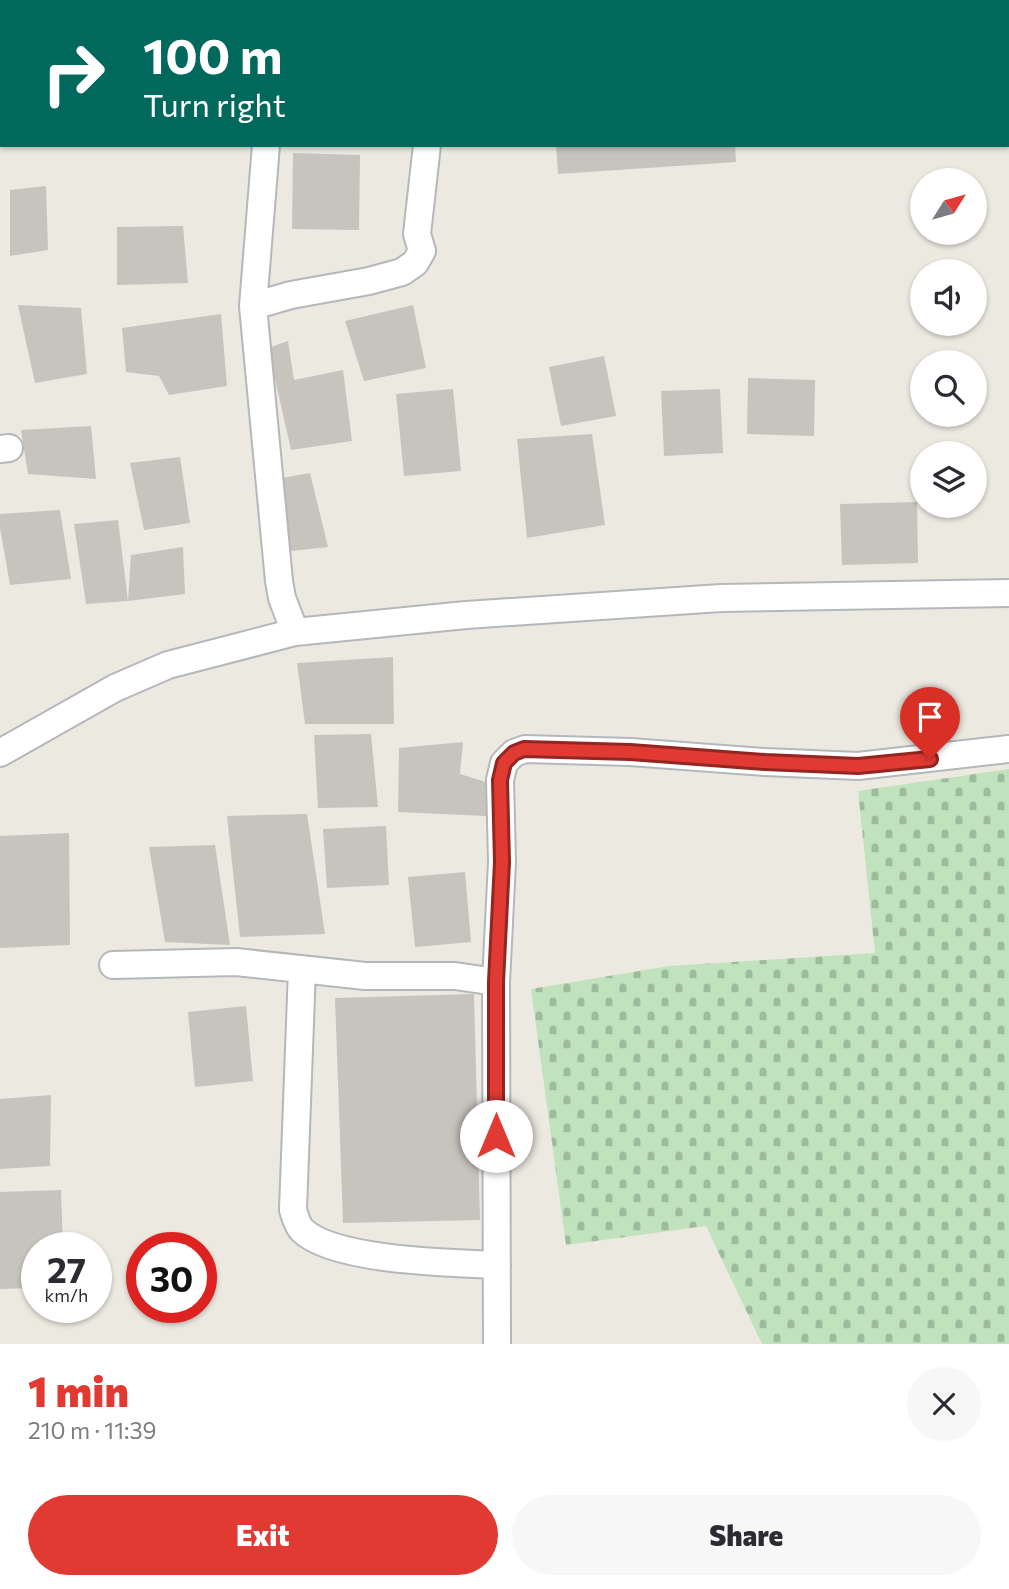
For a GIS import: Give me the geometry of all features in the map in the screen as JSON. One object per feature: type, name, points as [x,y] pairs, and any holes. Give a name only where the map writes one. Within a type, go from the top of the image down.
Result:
[{"type":"street","points":[[266,147],[253,306],[279,582],[295,632]]},
{"type":"street","points":[[253,306],[324,288],[369,281],[402,272],[415,263],[422,251],[417,234],[427,147]]},
{"type":"street","points":[[0,753],[115,688],[167,665],[295,632],[466,615],[721,598],[1009,593]]},
{"type":"street","points":[[497,1344],[496,982],[502,862],[500,780],[504,763],[514,753],[524,749],[630,752],[858,766],[1009,750]]},
{"type":"street","points":[[113,965],[236,962],[365,976],[454,976],[496,982]]},
{"type":"street","points":[[302,969],[293,1210],[300,1229],[331,1246],[397,1259],[497,1265]]},
{"type":"green space","points":[[1009,769],[1009,1344],[762,1344],[706,1226],[566,1245],[531,989],[669,966],[875,953],[858,791]]},
{"type":"building","points":[[556,147],[735,147],[736,162],[558,174]]},
{"type":"building","points":[[293,153],[360,155],[359,230],[292,229]]},
{"type":"building","points":[[46,186],[48,250],[10,256],[10,190]]},
{"type":"building","points":[[183,226],[188,283],[117,285],[117,227]]},
{"type":"building","points":[[18,305],[81,308],[87,374],[35,383]]},
{"type":"building","points":[[413,305],[426,368],[364,381],[345,321]]},
{"type":"building","points":[[221,314],[227,386],[169,395],[159,376],[126,372],[122,328]]},
{"type":"building","points":[[288,341],[294,380],[343,370],[352,441],[291,450],[268,348]]},
{"type":"building","points":[[604,356],[616,416],[561,426],[549,367]]},
{"type":"building","points":[[748,378],[815,380],[814,436],[747,434]]},
{"type":"building","points":[[453,389],[461,471],[404,476],[396,394]]},
{"type":"building","points":[[720,389],[723,453],[664,456],[661,391]]},
{"type":"building","points":[[91,426],[96,479],[28,474],[21,430]]},
{"type":"building","points":[[592,434],[605,525],[527,538],[517,439]]},
{"type":"building","points":[[180,457],[190,523],[144,530],[130,463]]},
{"type":"building","points":[[310,473],[328,547],[291,551],[282,478]]},
{"type":"building","points":[[910,502],[910,518],[917,518],[918,563],[842,565],[840,504]]},
{"type":"building","points":[[60,510],[71,579],[10,585],[0,514]]},
{"type":"building","points":[[118,520],[128,601],[86,604],[74,524]]},
{"type":"building","points":[[183,547],[185,594],[128,601],[131,555]]},
{"type":"building","points":[[393,657],[394,724],[305,724],[297,663]]},
{"type":"building","points":[[371,734],[378,807],[318,808],[314,735]]},
{"type":"building","points":[[463,742],[460,774],[486,782],[486,816],[398,812],[399,748]]},
{"type":"building","points":[[307,814],[325,934],[240,937],[227,816]]},
{"type":"building","points":[[386,826],[389,885],[327,888],[323,829]]},
{"type":"building","points":[[69,833],[70,945],[0,948],[0,836]]},
{"type":"building","points":[[215,845],[230,945],[165,942],[149,847]]},
{"type":"building","points":[[465,872],[471,942],[415,947],[408,877]]},
{"type":"building","points":[[474,994],[480,1220],[343,1223],[335,998]]},
{"type":"building","points":[[246,1006],[253,1081],[195,1087],[188,1012]]},
{"type":"building","points":[[51,1095],[50,1166],[0,1169],[0,1099]]},
{"type":"building","points":[[61,1190],[62,1232],[21,1232],[21,1288],[0,1289],[0,1192]]},
{"type":"route","points":[[496,1136],[496,982],[502,862],[500,780],[504,763],[514,753],[524,749],[630,752],[858,766],[930,759]]}]
